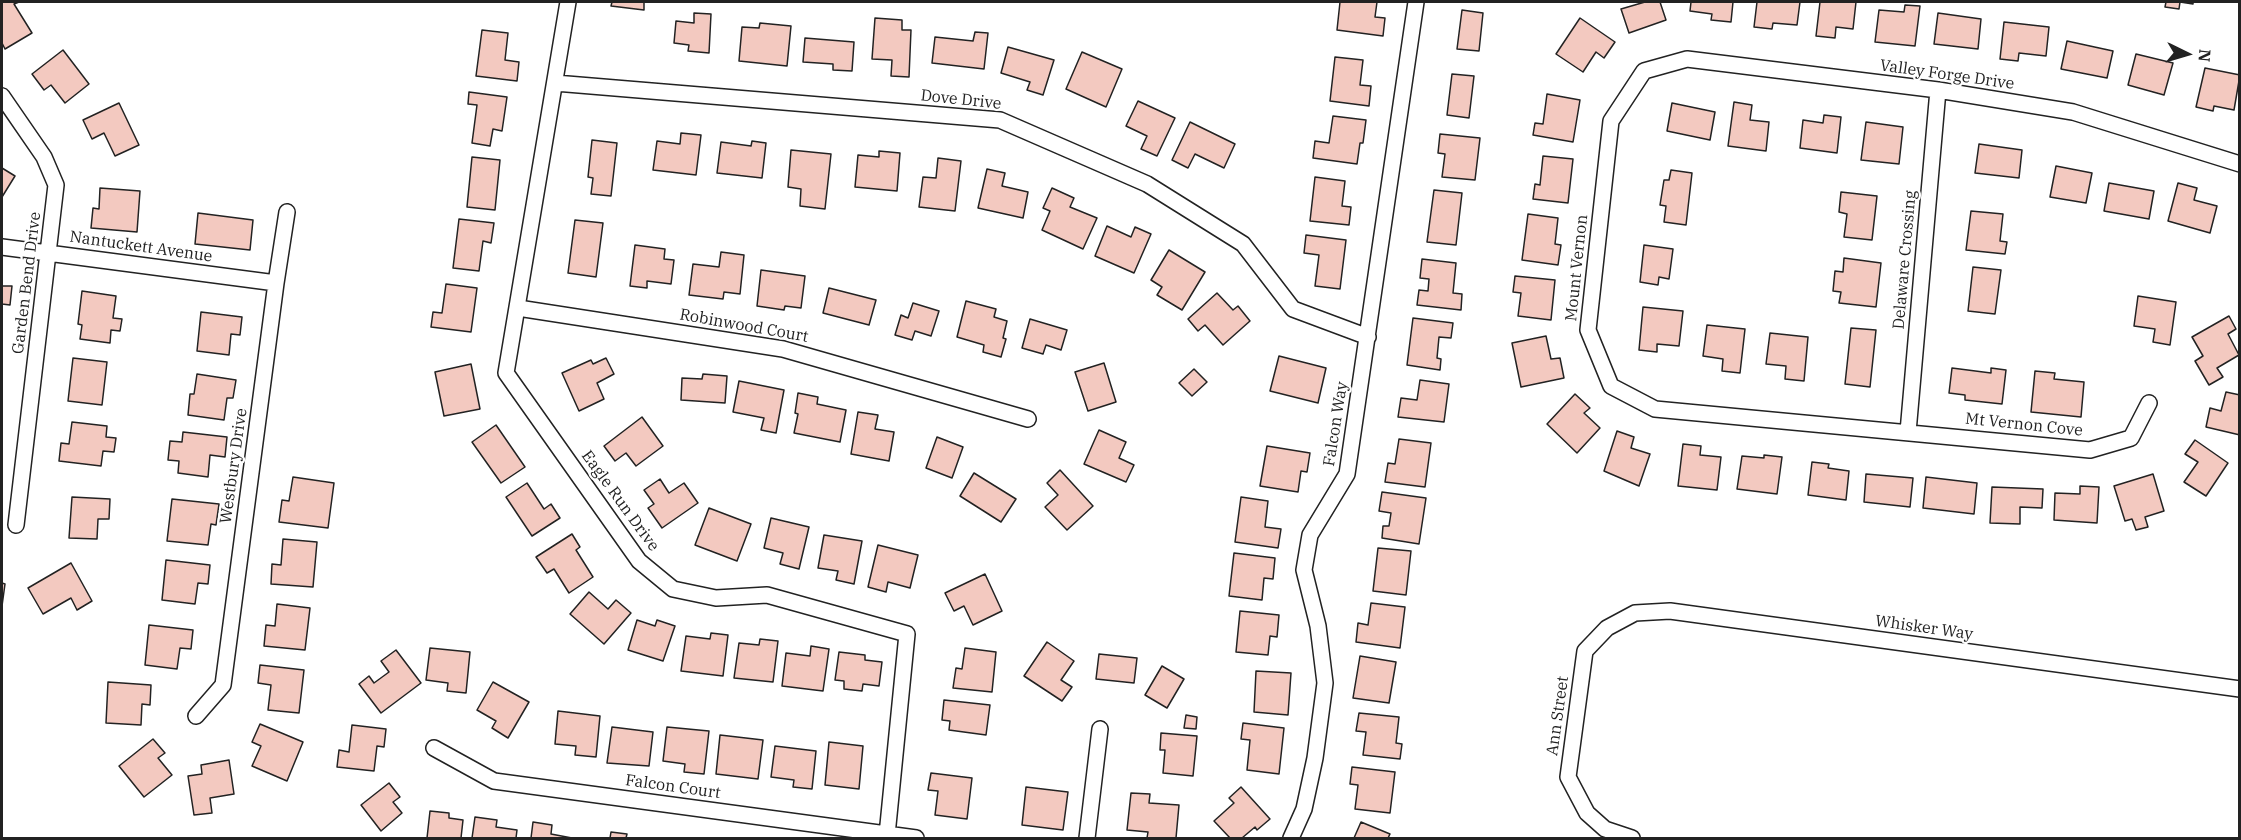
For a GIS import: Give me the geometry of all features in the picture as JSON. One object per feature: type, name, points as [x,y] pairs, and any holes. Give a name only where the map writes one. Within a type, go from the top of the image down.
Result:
[{"type":"street","name":"Eagle Run Drive","points":[[568,2],[506,373],[639,561],[673,589],[716,598],[767,595],[907,634],[887,835]]},
{"type":"street","name":"Falcon Way","points":[[1291,838],[1304,809],[1315,758],[1325,683],[1318,626],[1304,570],[1310,535],[1347,474],[1416,2]]},
{"type":"street","name":"Valley Forge Drive","points":[[1644,71],[1687,58],[1938,90],[2073,112],[2240,164]]},
{"type":"street","name":"Mount Vernon","points":[[1644,71],[1611,121],[1588,330],[1611,386],[1655,409],[1908,432]]},
{"type":"street","name":"Dove Drive","points":[[555,82],[1000,120],[1147,184],[1244,244],[1293,309],[1368,337]]},
{"type":"street","name":"Delaware Crossing","points":[[1908,432],[1938,90]]},
{"type":"street","name":"Garden Bend Drive","points":[[2,96],[45,157],[56,185],[16,525]]},
{"type":"street","name":"Westbury Drive","points":[[196,716],[223,685],[287,212]]},
{"type":"street","name":"Nantuckett Avenue","points":[[2,247],[276,283]]},
{"type":"street","name":"Robinwood Court","points":[[518,308],[783,349],[1029,419]]},
{"type":"street","name":"Mt Vernon Cove","points":[[1908,432],[2090,450],[2131,438],[2149,403]]},
{"type":"street","name":"Whisker Way","points":[[1607,628],[1635,613],[1670,611],[2240,689]]},
{"type":"street","name":"Ann Street","points":[[1607,628],[1585,651],[1568,777],[1587,813],[1605,829],[1632,838]]},
{"type":"street","points":[[1087,838],[1100,729]]},
{"type":"street","name":"Falcon Court","points":[[434,748],[494,781],[916,838]]},
{"type":"building","points":[[2,2],[19,2],[14,4],[32,33],[5,49],[2,43]]},
{"type":"building","points":[[612,2],[644,2],[644,10],[611,6]]},
{"type":"building","points":[[1340,2],[1377,2],[1375,17],[1385,18],[1383,36],[1337,30]]},
{"type":"building","points":[[1645,2],[1660,2],[1666,20],[1629,33],[1621,9]]},
{"type":"building","points":[[1691,2],[1733,2],[1731,22],[1711,20],[1712,14],[1690,11]]},
{"type":"building","points":[[1757,2],[1800,2],[1797,25],[1773,23],[1772,29],[1754,27]]},
{"type":"building","points":[[1820,2],[1856,2],[1853,29],[1836,27],[1835,38],[1816,36]]},
{"type":"building","points":[[2166,2],[2180,2],[2179,9],[2165,7]]},
{"type":"building","points":[[1905,5],[1920,6],[1915,46],[1875,42],[1879,10],[1904,12]]},
{"type":"building","points":[[1462,10],[1483,13],[1479,51],[1457,49]]},
{"type":"building","points":[[694,13],[711,14],[709,53],[688,51],[689,45],[674,43],[676,21],[694,23]]},
{"type":"building","points":[[1938,13],[1981,19],[1978,49],[1934,44]]},
{"type":"building","points":[[875,18],[902,20],[902,30],[911,30],[909,77],[891,76],[892,60],[872,59]]},
{"type":"building","points":[[1580,18],[1615,42],[1604,58],[1596,52],[1583,72],[1556,54]]},
{"type":"building","points":[[2004,22],[2049,27],[2046,56],[2019,53],[2018,61],[2000,59]]},
{"type":"building","points":[[760,23],[791,26],[787,66],[739,61],[742,27],[759,28]]},
{"type":"building","points":[[482,30],[508,33],[505,60],[519,62],[517,81],[476,76]]},
{"type":"building","points":[[975,32],[988,33],[984,69],[932,63],[935,37],[973,41]]},
{"type":"building","points":[[805,38],[854,42],[852,71],[833,70],[833,64],[803,62]]},
{"type":"building","points":[[2067,41],[2113,51],[2107,78],[2061,69]]},
{"type":"building","points":[[1008,47],[1054,60],[1043,95],[1027,90],[1030,82],[1001,73]]},
{"type":"building","points":[[63,50],[89,84],[65,103],[51,85],[44,90],[32,74]]},
{"type":"building","points":[[1082,52],[1122,69],[1106,107],[1066,89]]},
{"type":"building","points":[[2136,54],[2173,63],[2164,95],[2128,85]]},
{"type":"building","points":[[1335,57],[1363,60],[1360,85],[1371,86],[1369,106],[1330,101]]},
{"type":"building","points":[[2205,68],[2240,75],[2234,110],[2214,106],[2213,111],[2196,107]]},
{"type":"building","points":[[1452,74],[1474,76],[1469,118],[1447,115]]},
{"type":"building","points":[[469,92],[507,97],[502,131],[493,129],[490,146],[472,143],[477,105],[468,104]]},
{"type":"building","points":[[1547,94],[1580,100],[1573,142],[1533,135],[1535,123],[1543,124]]},
{"type":"building","points":[[1138,101],[1175,118],[1157,156],[1141,149],[1147,136],[1126,126]]},
{"type":"building","points":[[1734,102],[1752,105],[1750,120],[1769,122],[1766,151],[1728,146]]},
{"type":"building","points":[[119,103],[139,145],[115,156],[104,133],[92,139],[83,120]]},
{"type":"building","points":[[1672,103],[1715,112],[1710,140],[1667,131]]},
{"type":"building","points":[[1824,115],[1841,117],[1837,153],[1800,148],[1803,120],[1823,123]]},
{"type":"building","points":[[1333,116],[1366,120],[1357,164],[1313,158],[1315,141],[1329,143]]},
{"type":"building","points":[[1190,122],[1235,144],[1224,168],[1195,154],[1188,168],[1172,160]]},
{"type":"building","points":[[1866,122],[1903,127],[1899,164],[1861,160]]},
{"type":"building","points":[[681,133],[701,135],[696,175],[653,170],[657,141],[680,144]]},
{"type":"building","points":[[1440,134],[1480,138],[1475,180],[1442,177],[1445,154],[1438,153]]},
{"type":"building","points":[[592,140],[617,143],[611,196],[591,194],[593,178],[588,177]]},
{"type":"building","points":[[752,141],[766,143],[762,178],[717,173],[721,142],[751,146]]},
{"type":"building","points":[[1979,144],[2022,150],[2019,178],[1975,173]]},
{"type":"building","points":[[791,150],[831,154],[825,209],[800,206],[801,189],[788,187]]},
{"type":"building","points":[[879,151],[900,153],[897,191],[855,187],[858,155],[879,157]]},
{"type":"building","points":[[1543,156],[1573,159],[1568,203],[1533,199],[1535,184],[1540,185]]},
{"type":"building","points":[[472,157],[500,160],[495,210],[467,207]]},
{"type":"building","points":[[938,158],[961,161],[955,211],[919,207],[923,177],[936,178]]},
{"type":"building","points":[[2056,166],[2092,173],[2086,203],[2050,197]]},
{"type":"building","points":[[2,168],[15,176],[2,197]]},
{"type":"building","points":[[987,169],[1005,173],[1002,186],[1028,192],[1023,218],[978,208]]},
{"type":"building","points":[[1671,170],[1692,173],[1686,225],[1664,222],[1666,206],[1660,205],[1664,180],[1669,180]]},
{"type":"building","points":[[1315,177],[1345,181],[1342,206],[1351,207],[1349,225],[1310,221]]},
{"type":"building","points":[[2109,183],[2154,191],[2149,219],[2104,211]]},
{"type":"building","points":[[2178,183],[2197,188],[2194,200],[2217,206],[2210,233],[2168,221]]},
{"type":"building","points":[[100,188],[140,191],[137,232],[91,228],[93,208],[99,209]]},
{"type":"building","points":[[1052,188],[1074,198],[1070,207],[1097,218],[1083,249],[1042,230],[1050,211],[1043,208]]},
{"type":"building","points":[[1434,190],[1462,193],[1456,245],[1427,242]]},
{"type":"building","points":[[1841,192],[1877,196],[1872,240],[1844,237],[1847,214],[1839,212]]},
{"type":"building","points":[[1971,211],[2003,214],[2000,241],[2007,242],[2005,254],[1966,250]]},
{"type":"building","points":[[198,213],[253,220],[250,250],[195,244]]},
{"type":"building","points":[[1528,214],[1558,218],[1555,244],[1561,245],[1558,265],[1522,260]]},
{"type":"building","points":[[459,219],[494,223],[491,243],[483,241],[479,271],[453,268]]},
{"type":"building","points":[[575,220],[603,223],[596,277],[568,273]]},
{"type":"building","points":[[1107,226],[1131,237],[1135,227],[1151,234],[1134,273],[1095,256]]},
{"type":"building","points":[[1306,235],[1346,240],[1340,289],[1315,286],[1319,255],[1304,253]]},
{"type":"building","points":[[635,245],[665,249],[664,259],[674,260],[671,284],[647,281],[647,288],[630,286]]},
{"type":"building","points":[[1644,245],[1673,249],[1669,279],[1659,277],[1658,285],[1640,282]]},
{"type":"building","points":[[1169,250],[1205,272],[1182,310],[1157,295],[1162,287],[1151,280]]},
{"type":"building","points":[[721,252],[744,255],[740,294],[724,292],[723,299],[689,295],[693,264],[719,267]]},
{"type":"building","points":[[1844,258],[1881,263],[1876,307],[1839,303],[1841,292],[1833,291],[1835,271],[1843,272]]},
{"type":"building","points":[[1422,259],[1456,263],[1453,293],[1462,294],[1461,310],[1417,305],[1419,290],[1428,291],[1429,279],[1420,278]]},
{"type":"building","points":[[1973,267],[2001,270],[1995,314],[1968,311]]},
{"type":"building","points":[[761,270],[805,276],[801,308],[785,306],[784,310],[757,306]]},
{"type":"building","points":[[1515,276],[1555,280],[1551,320],[1518,316],[1521,293],[1513,292]]},
{"type":"building","points":[[446,284],[477,288],[471,332],[431,327],[433,312],[442,313]]},
{"type":"building","points":[[2,286],[12,286],[10,305],[2,304]]},
{"type":"building","points":[[829,288],[876,300],[869,325],[823,313]]},
{"type":"building","points":[[82,291],[116,296],[113,318],[122,319],[120,331],[111,330],[110,343],[80,339],[82,325],[78,324]]},
{"type":"building","points":[[1217,293],[1233,310],[1238,306],[1250,321],[1223,345],[1205,325],[1198,331],[1188,319]]},
{"type":"building","points":[[2138,296],[2176,302],[2170,345],[2153,342],[2155,329],[2134,326]]},
{"type":"building","points":[[966,301],[996,309],[994,317],[1007,321],[1003,338],[1006,339],[1001,357],[983,352],[984,345],[957,337]]},
{"type":"building","points":[[913,303],[939,311],[931,336],[915,331],[912,340],[895,335],[901,315],[908,318]]},
{"type":"building","points":[[1643,307],[1683,311],[1679,346],[1657,344],[1657,352],[1639,350]]},
{"type":"building","points":[[201,312],[242,317],[240,335],[231,334],[229,355],[197,351]]},
{"type":"building","points":[[2229,316],[2236,329],[2228,334],[2239,355],[2217,368],[2223,377],[2209,385],[2195,361],[2203,356],[2192,337]]},
{"type":"building","points":[[1413,318],[1453,323],[1451,338],[1439,337],[1437,358],[1441,359],[1440,370],[1407,365]]},
{"type":"building","points":[[1030,319],[1067,330],[1061,350],[1046,345],[1043,354],[1022,348]]},
{"type":"building","points":[[1707,325],[1745,329],[1740,373],[1722,371],[1723,359],[1703,356]]},
{"type":"building","points":[[1851,328],[1876,330],[1870,387],[1845,384]]},
{"type":"building","points":[[1770,333],[1808,337],[1804,381],[1785,379],[1786,366],[1766,364]]},
{"type":"building","points":[[1546,336],[1551,359],[1560,358],[1564,378],[1521,387],[1512,343]]},
{"type":"building","points":[[1279,356],[1326,368],[1318,403],[1270,391]]},
{"type":"building","points":[[73,358],[107,362],[102,405],[68,401]]},
{"type":"building","points":[[606,358],[614,374],[597,383],[604,399],[579,411],[562,373],[591,360],[593,364]]},
{"type":"building","points":[[1104,363],[1116,402],[1088,411],[1075,372]]},
{"type":"building","points":[[471,364],[480,409],[444,416],[435,372]]},
{"type":"building","points":[[1952,368],[1991,373],[1991,368],[2006,370],[2002,404],[1965,400],[1965,395],[1949,393]]},
{"type":"building","points":[[1194,369],[1207,382],[1192,396],[1179,383]]},
{"type":"building","points":[[2035,371],[2055,373],[2054,379],[2084,382],[2081,417],[2031,412]]},
{"type":"building","points":[[197,374],[236,380],[233,398],[227,398],[224,420],[188,415],[190,394],[194,394]]},
{"type":"building","points":[[703,374],[727,376],[725,403],[681,400],[682,378],[702,379]]},
{"type":"building","points":[[1420,380],[1449,384],[1444,422],[1398,417],[1401,398],[1417,400]]},
{"type":"building","points":[[739,381],[784,390],[776,433],[761,430],[764,418],[733,412]]},
{"type":"building","points":[[2226,392],[2240,395],[2240,435],[2206,427],[2210,408],[2221,411]]},
{"type":"building","points":[[798,393],[818,397],[817,404],[846,410],[840,442],[794,433],[798,414],[795,413]]},
{"type":"building","points":[[1575,394],[1590,408],[1584,413],[1600,428],[1577,453],[1547,424]]},
{"type":"building","points":[[858,412],[878,415],[875,429],[894,432],[889,461],[851,454]]},
{"type":"building","points":[[642,417],[663,446],[636,466],[626,453],[615,461],[604,446]]},
{"type":"building","points":[[72,422],[107,426],[106,437],[116,438],[114,452],[103,451],[101,466],[59,461],[61,443],[69,444]]},
{"type":"building","points":[[496,425],[525,467],[501,483],[472,442]]},
{"type":"building","points":[[1099,430],[1126,442],[1119,458],[1134,465],[1126,482],[1084,464]]},
{"type":"building","points":[[1617,431],[1634,437],[1631,448],[1650,454],[1639,486],[1604,471]]},
{"type":"building","points":[[183,432],[227,437],[225,457],[210,455],[208,477],[178,473],[179,461],[168,460],[170,441],[182,442]]},
{"type":"building","points":[[937,437],[963,447],[952,478],[926,468]]},
{"type":"building","points":[[1399,439],[1431,443],[1425,487],[1385,482],[1388,463],[1395,464]]},
{"type":"building","points":[[2195,440],[2228,463],[2206,496],[2184,482],[2198,462],[2185,454]]},
{"type":"building","points":[[1683,444],[1701,446],[1700,455],[1721,457],[1717,490],[1678,486]]},
{"type":"building","points":[[1267,446],[1310,453],[1307,472],[1301,471],[1298,492],[1260,486]]},
{"type":"building","points":[[1764,455],[1782,457],[1777,494],[1737,489],[1742,456],[1764,458]]},
{"type":"building","points":[[1812,462],[1829,464],[1828,468],[1849,471],[1846,500],[1808,495]]},
{"type":"building","points":[[1060,470],[1093,506],[1067,530],[1045,507],[1058,495],[1047,483]]},
{"type":"building","points":[[974,473],[1016,499],[1001,522],[960,496]]},
{"type":"building","points":[[1866,474],[1913,478],[1910,507],[1864,502]]},
{"type":"building","points":[[2153,474],[2164,511],[2145,517],[2148,527],[2136,530],[2132,519],[2125,521],[2114,486]]},
{"type":"building","points":[[293,477],[334,483],[328,528],[279,522],[282,500],[289,501]]},
{"type":"building","points":[[1926,477],[1977,483],[1974,514],[1923,508]]},
{"type":"building","points":[[660,479],[669,493],[684,483],[698,503],[662,528],[648,508],[654,504],[644,490]]},
{"type":"building","points":[[527,483],[544,509],[551,504],[560,518],[532,536],[506,497]]},
{"type":"building","points":[[2080,486],[2099,487],[2097,523],[2054,520],[2055,493],[2080,494]]},
{"type":"building","points":[[1992,487],[2043,489],[2042,508],[2020,507],[2020,524],[1990,523]]},
{"type":"building","points":[[1382,492],[1426,498],[1419,544],[1382,538],[1383,526],[1389,526],[1391,513],[1379,511]]},
{"type":"building","points":[[72,497],[110,499],[109,519],[98,519],[97,539],[69,538]]},
{"type":"building","points":[[1241,497],[1268,501],[1265,527],[1281,529],[1278,548],[1235,542]]},
{"type":"building","points":[[172,499],[219,504],[216,525],[211,524],[208,545],[167,541]]},
{"type":"building","points":[[709,508],[751,524],[737,561],[695,545]]},
{"type":"building","points":[[771,518],[809,527],[799,569],[780,564],[783,553],[764,548]]},
{"type":"building","points":[[572,534],[580,547],[576,550],[593,577],[569,593],[554,569],[547,573],[536,557]]},
{"type":"building","points":[[824,535],[862,541],[854,584],[836,580],[838,571],[818,568]]},
{"type":"building","points":[[283,539],[317,542],[313,587],[271,584],[272,564],[281,565]]},
{"type":"building","points":[[878,545],[918,555],[910,588],[888,582],[886,592],[868,587]]},
{"type":"building","points":[[1378,548],[1411,551],[1406,595],[1373,591]]},
{"type":"building","points":[[1234,553],[1275,558],[1273,579],[1264,578],[1262,600],[1229,596]]},
{"type":"building","points":[[166,560],[210,565],[208,584],[198,583],[195,604],[162,600]]},
{"type":"building","points":[[71,563],[92,601],[77,610],[71,598],[43,614],[28,588]]},
{"type":"building","points":[[985,574],[1002,611],[973,625],[964,606],[954,611],[945,593]]},
{"type":"building","points":[[2,583],[5,584],[2,606]]},
{"type":"building","points":[[589,592],[608,609],[616,600],[631,613],[604,644],[570,614]]},
{"type":"building","points":[[1371,603],[1405,607],[1400,648],[1356,642],[1358,623],[1368,625]]},
{"type":"building","points":[[277,604],[310,608],[305,650],[264,646],[266,625],[275,626]]},
{"type":"building","points":[[1240,611],[1279,615],[1277,637],[1270,636],[1268,655],[1236,652]]},
{"type":"building","points":[[637,620],[655,626],[657,620],[675,626],[663,661],[628,650]]},
{"type":"building","points":[[149,625],[193,630],[191,649],[180,648],[177,669],[145,665]]},
{"type":"building","points":[[711,633],[728,635],[723,676],[681,671],[686,636],[710,639]]},
{"type":"building","points":[[760,639],[778,641],[773,682],[734,678],[739,643],[759,645]]},
{"type":"building","points":[[1047,642],[1074,661],[1061,680],[1072,687],[1062,701],[1024,676]]},
{"type":"building","points":[[811,646],[829,649],[823,691],[782,686],[786,653],[810,656]]},
{"type":"building","points":[[430,648],[470,652],[466,693],[447,691],[448,683],[426,680]]},
{"type":"building","points":[[965,648],[996,652],[992,692],[953,688],[956,668],[962,669]]},
{"type":"building","points":[[396,650],[421,683],[381,713],[359,684],[369,676],[374,683],[389,672],[381,661]]},
{"type":"building","points":[[839,652],[865,655],[865,660],[882,662],[879,686],[863,684],[862,691],[844,689],[844,681],[835,680]]},
{"type":"building","points":[[1099,654],[1137,658],[1134,683],[1096,679]]},
{"type":"building","points":[[1360,656],[1396,662],[1389,703],[1353,698]]},
{"type":"building","points":[[260,665],[304,670],[299,713],[268,710],[271,685],[258,683]]},
{"type":"building","points":[[1162,666],[1184,679],[1167,708],[1145,695]]},
{"type":"building","points":[[1256,671],[1291,673],[1288,715],[1254,712]]},
{"type":"building","points":[[108,682],[151,685],[150,705],[142,704],[141,725],[106,723]]},
{"type":"building","points":[[493,682],[529,702],[508,738],[492,728],[496,721],[477,710]]},
{"type":"building","points":[[944,700],[990,705],[986,735],[949,730],[950,721],[942,720]]},
{"type":"building","points":[[558,711],[600,716],[596,757],[575,755],[576,746],[555,744]]},
{"type":"building","points":[[1359,713],[1399,717],[1396,743],[1402,744],[1400,759],[1363,755],[1366,732],[1356,731]]},
{"type":"building","points":[[1186,715],[1197,717],[1196,729],[1184,728]]},
{"type":"building","points":[[1243,723],[1284,728],[1279,774],[1247,770],[1250,740],[1241,739]]},
{"type":"building","points":[[260,724],[303,742],[287,781],[252,766],[261,746],[252,742]]},
{"type":"building","points":[[352,725],[386,729],[384,747],[377,746],[374,771],[337,767],[339,750],[349,752]]},
{"type":"building","points":[[612,727],[653,732],[649,766],[607,763]]},
{"type":"building","points":[[667,727],[709,731],[704,774],[684,772],[685,764],[663,761]]},
{"type":"building","points":[[1161,733],[1197,736],[1193,776],[1163,773],[1165,750],[1160,750]]},
{"type":"building","points":[[720,735],[763,740],[758,779],[716,774]]},
{"type":"building","points":[[153,739],[165,753],[158,758],[172,775],[144,797],[119,766]]},
{"type":"building","points":[[829,742],[863,746],[859,789],[825,785]]},
{"type":"building","points":[[775,746],[816,751],[812,789],[793,787],[794,780],[771,777]]},
{"type":"building","points":[[229,760],[234,794],[210,798],[212,813],[194,815],[188,776],[202,774],[201,765]]},
{"type":"building","points":[[1352,767],[1395,772],[1390,813],[1355,809],[1358,785],[1350,784]]},
{"type":"building","points":[[931,773],[972,778],[967,819],[935,815],[938,791],[928,790]]},
{"type":"building","points":[[389,783],[400,797],[393,802],[402,813],[381,831],[361,805]]},
{"type":"building","points":[[1026,787],[1068,792],[1063,830],[1022,825]]},
{"type":"building","points":[[1241,787],[1270,819],[1257,830],[1255,827],[1242,838],[1230,838],[1214,821],[1234,803],[1229,798]]},
{"type":"building","points":[[1131,793],[1150,794],[1149,803],[1179,805],[1176,838],[1147,838],[1148,832],[1127,830]]},
{"type":"building","points":[[430,811],[449,813],[449,818],[463,820],[461,838],[427,838]]},
{"type":"building","points":[[475,817],[497,820],[496,827],[517,830],[516,838],[472,838]]},
{"type":"building","points":[[533,822],[552,825],[551,834],[572,838],[531,838]]},
{"type":"building","points":[[1361,822],[1390,834],[1388,838],[1354,838]]},
{"type":"building","points":[[611,832],[627,834],[626,838],[610,838]]}]
